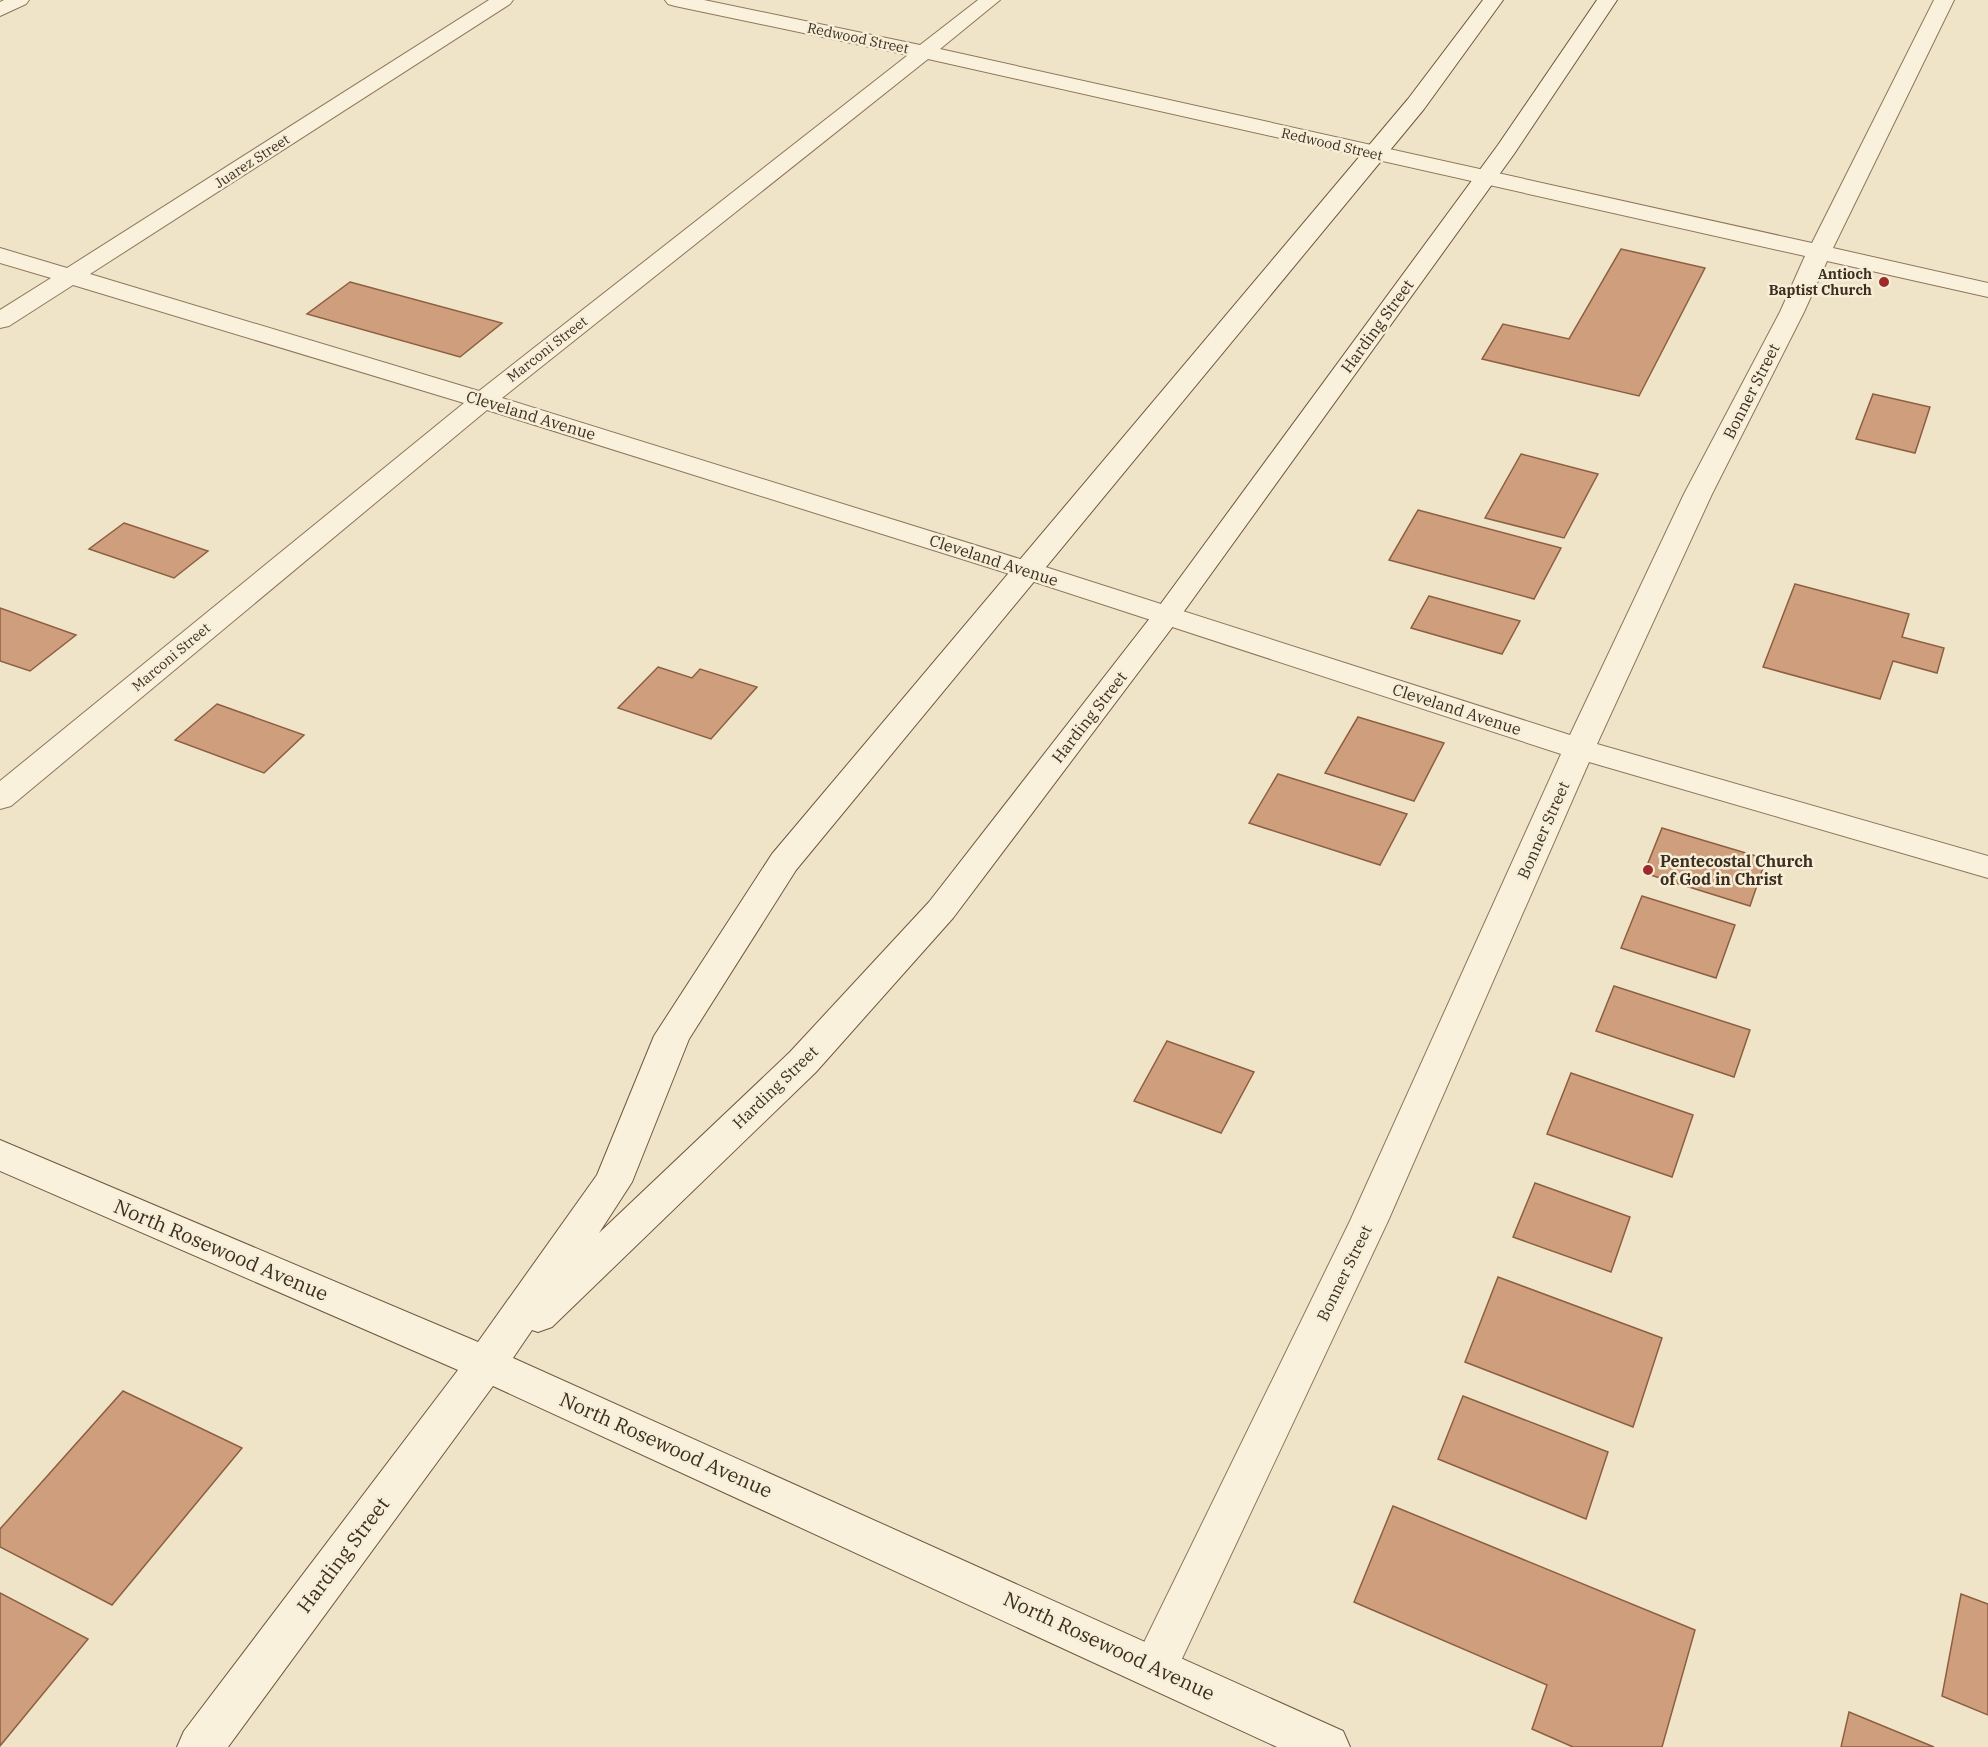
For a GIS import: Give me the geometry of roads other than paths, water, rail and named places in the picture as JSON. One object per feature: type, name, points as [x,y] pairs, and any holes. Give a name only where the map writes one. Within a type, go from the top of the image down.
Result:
[{"type":"street","points":[[0,10],[19,0]]},
{"type":"street","name":"Juarez Street","points":[[0,321],[503,0]]},
{"type":"street","name":"Redwood Street","points":[[675,0],[925,52],[1988,290]]},
{"type":"street","name":"Marconi Street","points":[[0,798],[483,400],[990,0]]},
{"type":"street","name":"Harding Street","points":[[201,1747],[486,1364],[613,1182],[672,1036],[784,862],[1416,104],[1493,0]]},
{"type":"street","name":"Harding Street","points":[[486,1364],[811,1053],[941,910],[1167,615],[1485,178],[1607,0]]},
{"type":"street","name":"Bonner Street","points":[[1155,1667],[1369,1221],[1579,748],[1698,494],[1792,312],[1819,252],[1944,0]]},
{"type":"street","name":"Cleveland Avenue","points":[[0,255],[73,275],[483,400],[1026,570],[1579,748],[1988,867]]},
{"type":"street","name":"North Rosewood Avenue","points":[[0,1155],[486,1364],[1327,1747]]},
{"type":"place","name":"Antioch Baptist Church","points":[[1884,282]]},
{"type":"place","name":"Pentecostal Church of God in Christ","points":[[1648,870]]}]
